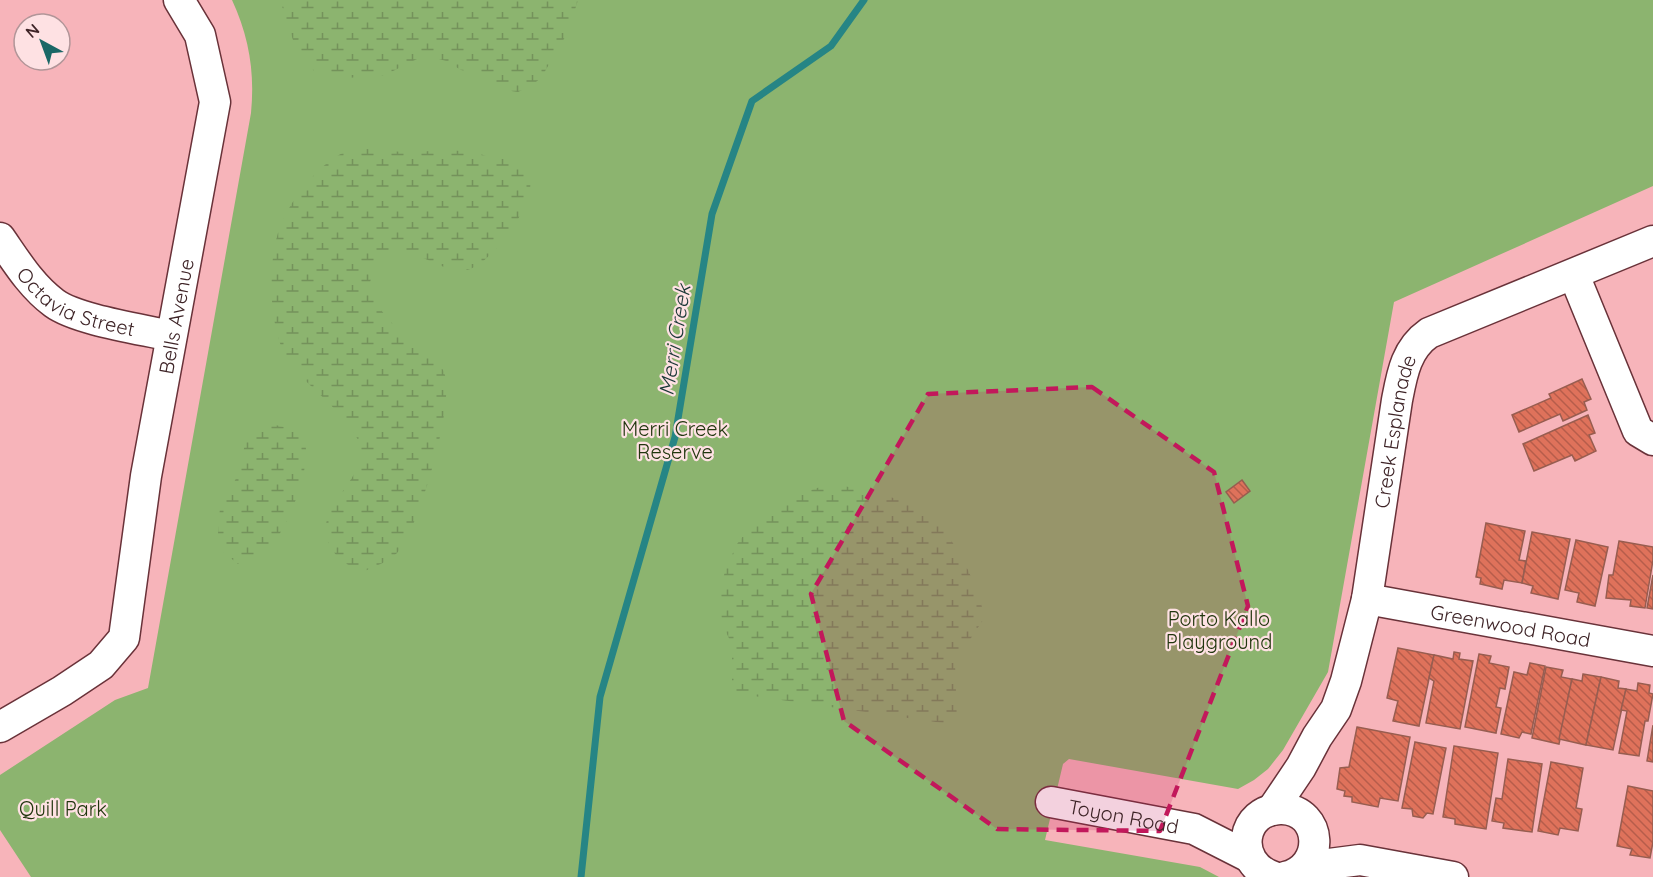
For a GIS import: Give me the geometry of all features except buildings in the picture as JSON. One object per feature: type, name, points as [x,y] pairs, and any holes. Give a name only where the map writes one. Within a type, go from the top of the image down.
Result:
[{"type":"street","name":"Bells Avenue","points":[[2,720],[62,691],[101,665],[124,638],[146,476],[215,102],[200,35],[179,0]]},
{"type":"street","name":"Octavia Street","points":[[0,238],[24,273],[55,304],[86,317],[171,336]]},
{"type":"street","name":"Creek Esplanade","points":[[1264,815],[1301,767],[1336,708],[1346,681],[1367,600],[1396,400],[1403,368],[1418,340],[1429,333],[1653,241]]},
{"type":"street","points":[[1574,274],[1638,431],[1653,440]]},
{"type":"street","name":"Greenwood Road","points":[[1367,600],[1653,651]]},
{"type":"street","points":[[1277,872],[1314,849],[1301,767]]},
{"type":"street","name":"Toyon Road","points":[[1051,802],[1194,829],[1277,872]]},
{"type":"street","points":[[1360,860],[1292,811],[1264,815],[1247,837],[1246,847],[1277,872],[1360,860],[1453,877]]},
{"type":"street","name":"Toyon Road","points":[[1194,829],[1264,815]]},
{"type":"highlighted area","points":[[1092,387],[1214,472],[1248,606],[1160,831],[997,829],[844,721],[811,594],[928,394]]},
{"type":"green space","name":"Merri Creek Reserve","points":[[232,0],[1653,0],[1653,186],[1394,302],[1328,672],[1283,750],[1268,769],[1238,789],[1069,759],[1063,764],[1045,840],[1200,867],[1219,877],[31,877],[0,830],[0,775],[115,700],[148,688],[251,113],[252,83],[247,41]]},
{"type":"green space","points":[[280,0],[578,0],[568,32],[541,78],[518,92],[505,90],[477,73],[461,70],[446,61],[425,55],[385,75],[347,78],[316,74],[293,40]]},
{"type":"green space","points":[[350,150],[412,152],[448,150],[513,159],[520,162],[529,172],[530,186],[526,203],[505,238],[492,253],[467,270],[454,270],[412,254],[388,250],[380,258],[375,268],[368,290],[384,314],[397,328],[441,367],[446,384],[441,434],[434,463],[406,540],[394,556],[365,571],[341,560],[330,546],[326,532],[327,519],[332,507],[355,472],[360,460],[360,447],[349,425],[288,360],[276,330],[272,276],[273,258],[280,227],[287,211],[301,190],[318,171],[336,157]]},
{"type":"green space","points":[[266,423],[289,428],[303,436],[306,450],[305,467],[290,515],[272,545],[252,562],[238,564],[222,551],[218,534],[220,507],[238,475],[250,433]]},
{"type":"green space","points":[[829,484],[875,492],[918,509],[942,529],[969,572],[985,617],[955,662],[957,725],[732,693],[732,645],[722,623],[719,593],[726,568],[737,544],[753,523],[775,507],[799,494]]},
{"type":"waterway","name":"Merri Creek","points":[[581,877],[600,697],[675,437],[712,214],[752,101],[831,46],[864,0]]},
{"type":"park label","name":"Porto Kallo Playground","points":[[1219,630]]},
{"type":"park label","name":"Quill Park","points":[[63,808]]}]
